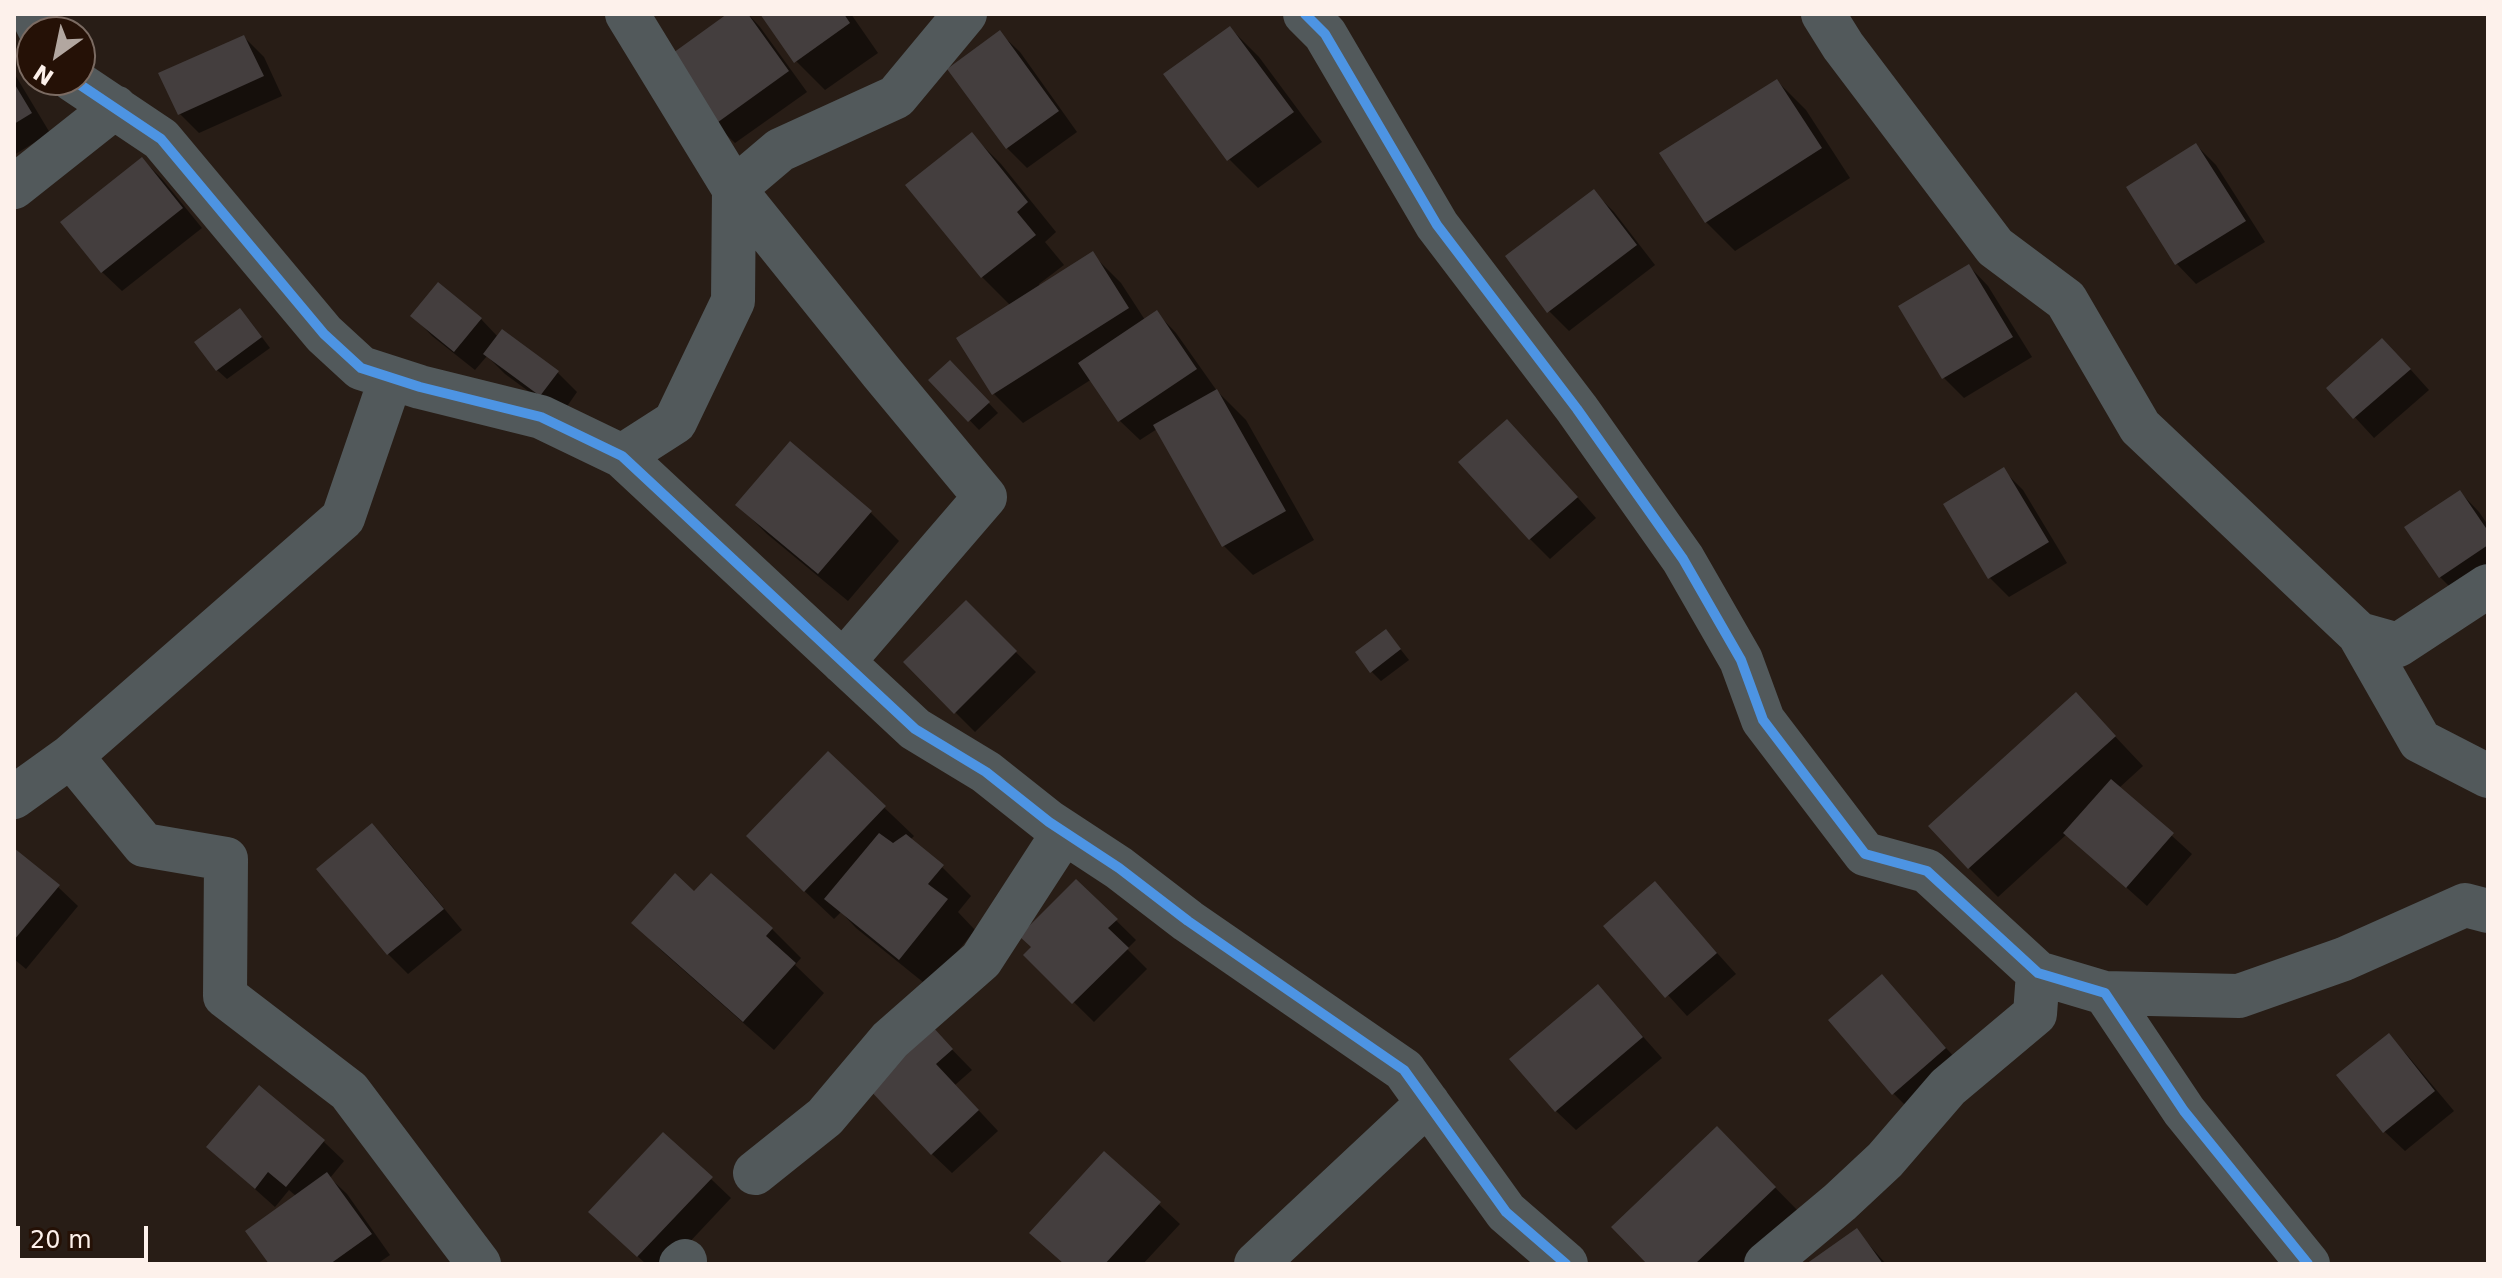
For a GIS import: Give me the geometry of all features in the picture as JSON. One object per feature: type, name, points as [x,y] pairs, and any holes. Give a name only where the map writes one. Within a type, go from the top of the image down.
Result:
[{"type":"street","points":[[627,14],[734,189],[985,497],[843,662]]},
{"type":"street","points":[[622,456],[675,422],[733,301],[734,189],[780,150],[896,97],[965,14]]},
{"type":"street","points":[[1305,14],[1325,34],[1437,225],[1577,409],[1683,559],[1741,660],[1763,720],[1865,854],[1927,871],[2038,973],[2105,993],[2239,996],[2344,959],[2465,905],[2488,911]]},
{"type":"street","points":[[1823,14],[1843,46],[1995,247],[2066,300],[2140,427],[2359,634],[2420,741],[2488,776]]},
{"type":"street","points":[[96,95],[161,139],[324,334],[361,368],[541,417],[622,456],[915,729],[986,772],[1064,832],[1404,1070],[1506,1212],[1566,1264]]},
{"type":"street","points":[[14,187],[115,107]]},
{"type":"street","points":[[14,797],[71,756],[343,518],[391,378]]},
{"type":"street","points":[[2359,634],[2398,645],[2488,586]]},
{"type":"street","points":[[71,756],[144,845],[226,859],[225,996],[349,1091],[479,1264]]},
{"type":"street","points":[[755,1173],[825,1117],[890,1040],[981,960],[1064,832]]},
{"type":"street","points":[[1766,1264],[1885,1160],[1948,1087],[2035,1014],[2038,973]]},
{"type":"street","points":[[2105,993],[2184,1111],[2308,1264]]},
{"type":"street","points":[[1256,1264],[1428,1103]]},
{"type":"building","points":[[727,14],[748,14],[789,71],[714,125],[666,58]]},
{"type":"building","points":[[760,14],[844,14],[850,23],[794,63]]},
{"type":"building","points":[[1230,26],[1294,112],[1227,161],[1163,74]]},
{"type":"building","points":[[1000,30],[1059,111],[1006,149],[947,69]]},
{"type":"building","points":[[244,35],[264,76],[178,115],[158,73]]},
{"type":"building","points":[[1777,79],[1822,148],[1705,223],[1659,153]]},
{"type":"building","points":[[14,83],[16,96],[22,96],[32,113],[14,124]]},
{"type":"building","points":[[972,132],[1028,202],[1017,212],[1036,235],[981,278],[905,185]]},
{"type":"building","points":[[2196,143],[2246,221],[2175,265],[2126,187]]},
{"type":"building","points":[[142,157],[183,208],[101,273],[60,222]]},
{"type":"building","points":[[1594,189],[1637,245],[1547,313],[1505,256]]},
{"type":"building","points":[[1093,251],[1129,308],[992,395],[956,338]]},
{"type":"building","points":[[1969,264],[2013,337],[1942,379],[1898,306]]},
{"type":"building","points":[[438,282],[482,318],[454,352],[410,316]]},
{"type":"building","points":[[240,308],[262,337],[216,371],[194,342]]},
{"type":"building","points":[[1157,310],[1197,369],[1118,422],[1078,363]]},
{"type":"building","points":[[502,329],[559,371],[540,396],[483,354]]},
{"type":"building","points":[[2382,338],[2411,369],[2353,419],[2326,388]]},
{"type":"building","points":[[950,360],[990,402],[968,422],[928,380]]},
{"type":"building","points":[[1217,389],[1286,511],[1222,547],[1153,425]]},
{"type":"building","points":[[1507,419],[1578,497],[1529,540],[1458,462]]},
{"type":"building","points":[[790,441],[872,511],[818,574],[735,505]]},
{"type":"building","points":[[2004,467],[2049,542],[1988,579],[1943,504]]},
{"type":"building","points":[[2460,490],[2488,531],[2488,545],[2439,578],[2404,527]]},
{"type":"building","points":[[966,600],[1017,651],[954,714],[903,662]]},
{"type":"building","points":[[1386,629],[1401,649],[1370,673],[1355,652]]},
{"type":"building","points":[[2076,692],[2116,736],[1968,869],[1928,826]]},
{"type":"building","points":[[828,751],[886,806],[804,892],[746,836]]},
{"type":"building","points":[[2111,779],[2174,833],[2126,888],[2063,833]]},
{"type":"building","points":[[372,823],[444,909],[387,955],[316,869]]},
{"type":"building","points":[[879,833],[893,843],[906,834],[944,865],[928,884],[948,899],[899,960],[824,899]]},
{"type":"building","points":[[14,848],[60,885],[14,940]]},
{"type":"building","points":[[675,873],[694,891],[711,873],[773,928],[766,936],[796,963],[743,1022],[631,923]]},
{"type":"building","points":[[1076,879],[1118,919],[1108,928],[1129,948],[1072,1004],[1023,955],[1031,947],[1019,936]]},
{"type":"building","points":[[1655,881],[1717,953],[1665,998],[1603,926]]},
{"type":"building","points":[[1882,974],[1946,1048],[1892,1095],[1828,1020]]},
{"type":"building","points":[[1598,984],[1643,1037],[1555,1112],[1509,1059]]},
{"type":"building","points":[[932,1026],[953,1049],[936,1064],[979,1110],[931,1155],[867,1087]]},
{"type":"building","points":[[2389,1033],[2435,1091],[2383,1133],[2336,1075]]},
{"type":"building","points":[[259,1085],[325,1140],[286,1187],[268,1172],[255,1189],[206,1147]]},
{"type":"building","points":[[1717,1126],[1776,1187],[1695,1264],[1647,1264],[1611,1227]]},
{"type":"building","points":[[663,1132],[713,1177],[637,1257],[588,1212]]},
{"type":"building","points":[[1104,1151],[1161,1202],[1105,1264],[1064,1264],[1029,1233]]},
{"type":"building","points":[[327,1172],[372,1234],[330,1264],[269,1264],[245,1231]]},
{"type":"building","points":[[1857,1228],[1883,1264],[1806,1264]]},
{"type":"cycle path","points":[[1305,14],[1325,34],[1437,225],[1577,409],[1683,559],[1741,660],[1763,720],[1865,854],[1927,871],[2038,973],[2105,993],[2184,1111],[2308,1264]]},
{"type":"cycle path","points":[[96,95],[161,139],[324,334],[361,368],[420,387],[541,417],[622,456],[915,729],[986,772],[1049,822],[1404,1070],[1506,1212],[1566,1264]]}]
